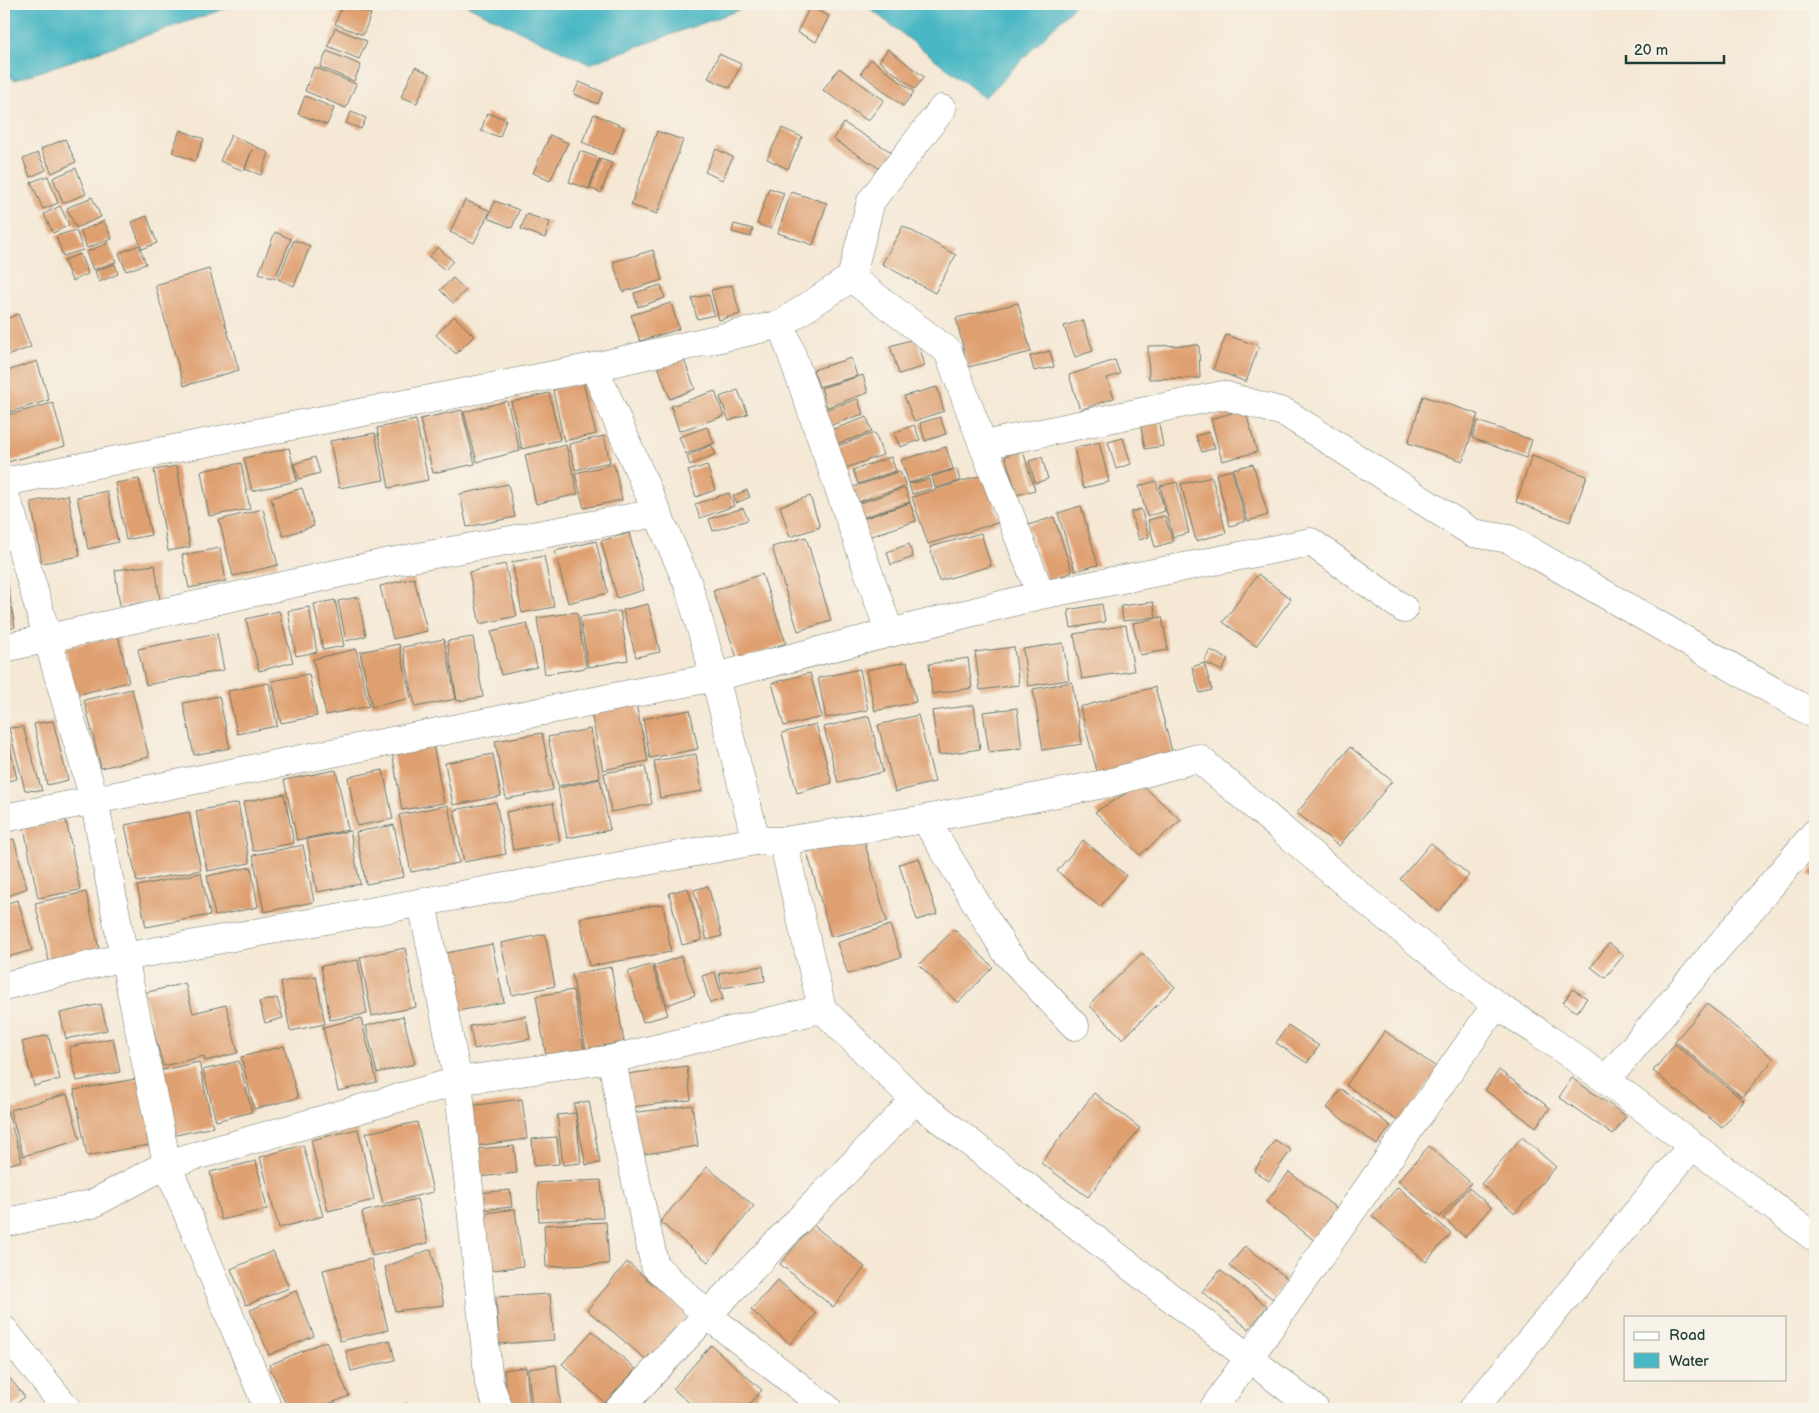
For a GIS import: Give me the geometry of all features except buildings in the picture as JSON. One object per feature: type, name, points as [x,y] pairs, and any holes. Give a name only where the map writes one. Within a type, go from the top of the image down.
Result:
[{"type":"street","points":[[4,482],[594,367],[781,324],[851,278],[871,201],[942,109]]},
{"type":"street","points":[[851,278],[948,351],[1042,595]]},
{"type":"street","points":[[781,324],[887,625],[892,632]]},
{"type":"street","points":[[594,367],[688,584],[715,677],[756,841]]},
{"type":"street","points":[[983,445],[1223,395],[1286,412],[1473,533],[1509,539],[1815,715]]},
{"type":"street","points":[[4,493],[94,799],[124,957],[168,1164],[268,1409]]},
{"type":"street","points":[[4,648],[385,563],[657,513]]},
{"type":"street","points":[[4,818],[715,677],[1042,595],[1311,542],[1404,609]]},
{"type":"street","points":[[4,986],[124,957],[756,841],[783,841],[925,819],[1108,783],[1198,758],[1370,904],[1496,1005],[1606,1080],[1815,1238]]},
{"type":"street","points":[[925,819],[1006,952],[1075,1026]]},
{"type":"street","points":[[1606,1080],[1815,833]]},
{"type":"street","points":[[783,841],[822,1009],[915,1100],[1314,1409]]},
{"type":"street","points":[[422,903],[458,1080],[488,1383],[499,1409]]},
{"type":"street","points":[[1214,1409],[1496,1005]]},
{"type":"street","points":[[4,1223],[92,1204],[168,1164],[458,1080],[612,1059],[822,1009]]},
{"type":"street","points":[[612,1059],[625,1133],[656,1266],[707,1315],[828,1409]]},
{"type":"street","points":[[619,1409],[915,1100]]},
{"type":"street","points":[[1473,1409],[1692,1146]]},
{"type":"street","points":[[4,1330],[67,1409]]},
{"type":"water","points":[[4,4],[239,4],[15,80],[4,73]]},
{"type":"water","points":[[464,4],[756,4],[589,64]]},
{"type":"water","points":[[864,4],[1076,4],[985,98]]}]
